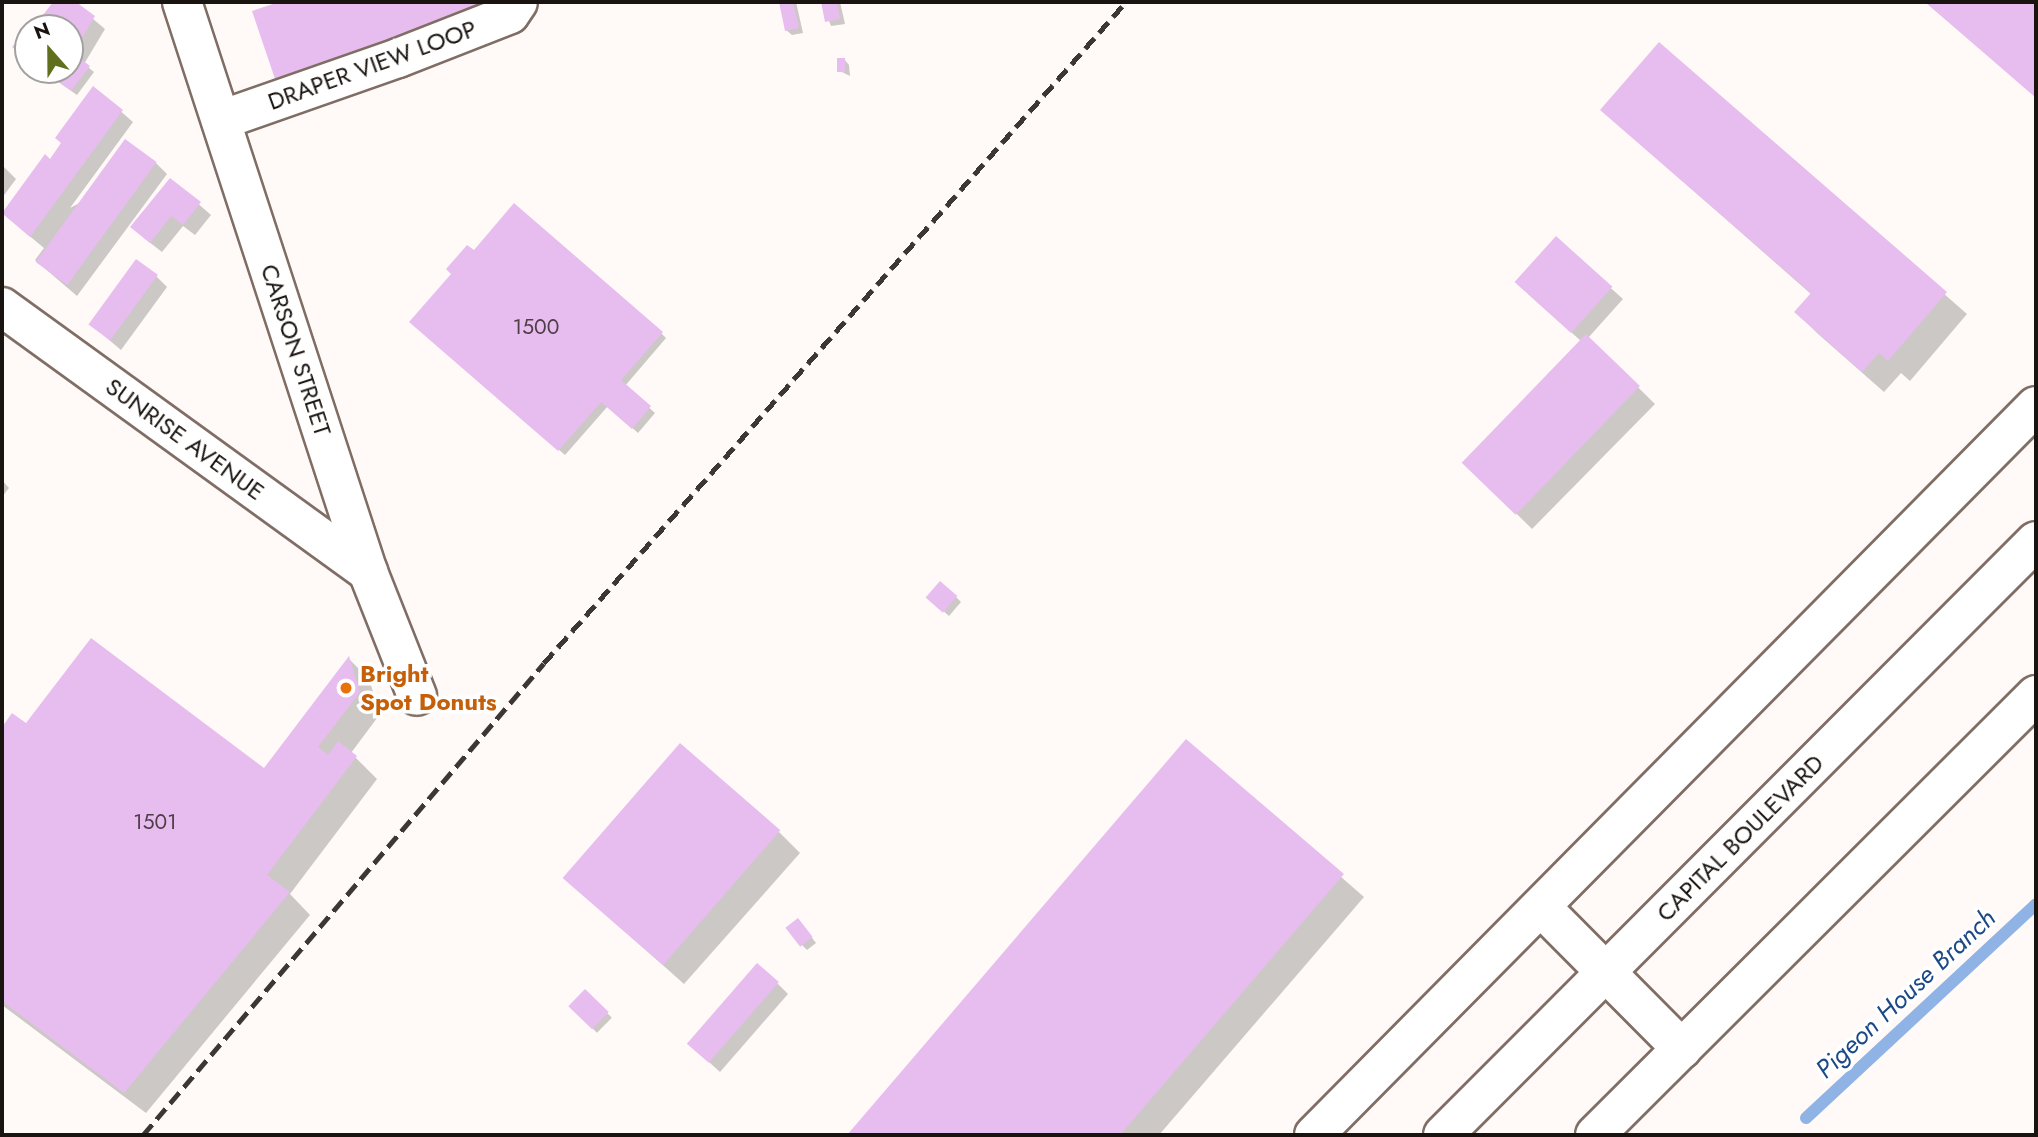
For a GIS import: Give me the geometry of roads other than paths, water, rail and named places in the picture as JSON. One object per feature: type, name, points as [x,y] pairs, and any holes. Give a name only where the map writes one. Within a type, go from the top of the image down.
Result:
[{"type":"street","name":"CARSON STREET","points":[[182,2],[368,572],[417,696]]},
{"type":"street","name":"DRAPER VIEW LOOP","points":[[220,120],[411,54],[510,14],[518,2]]},
{"type":"street","name":"SUNRISE AVENUE","points":[[2,307],[368,572]]},
{"type":"street","points":[[1314,1135],[2036,407]]},
{"type":"street","name":"CAPITAL BOULEVARD","points":[[1443,1135],[2036,541]]},
{"type":"street","points":[[1595,1135],[2036,695]]},
{"type":"street","points":[[1541,907],[1682,1049]]},
{"type":"waterway","name":"Pigeon House Branch","points":[[1806,1118],[2036,904]]},
{"type":"railway","points":[[143,1135],[544,663],[1126,2]]},
{"type":"place","name":"Bright Spot Donuts","points":[[346,688]]}]
